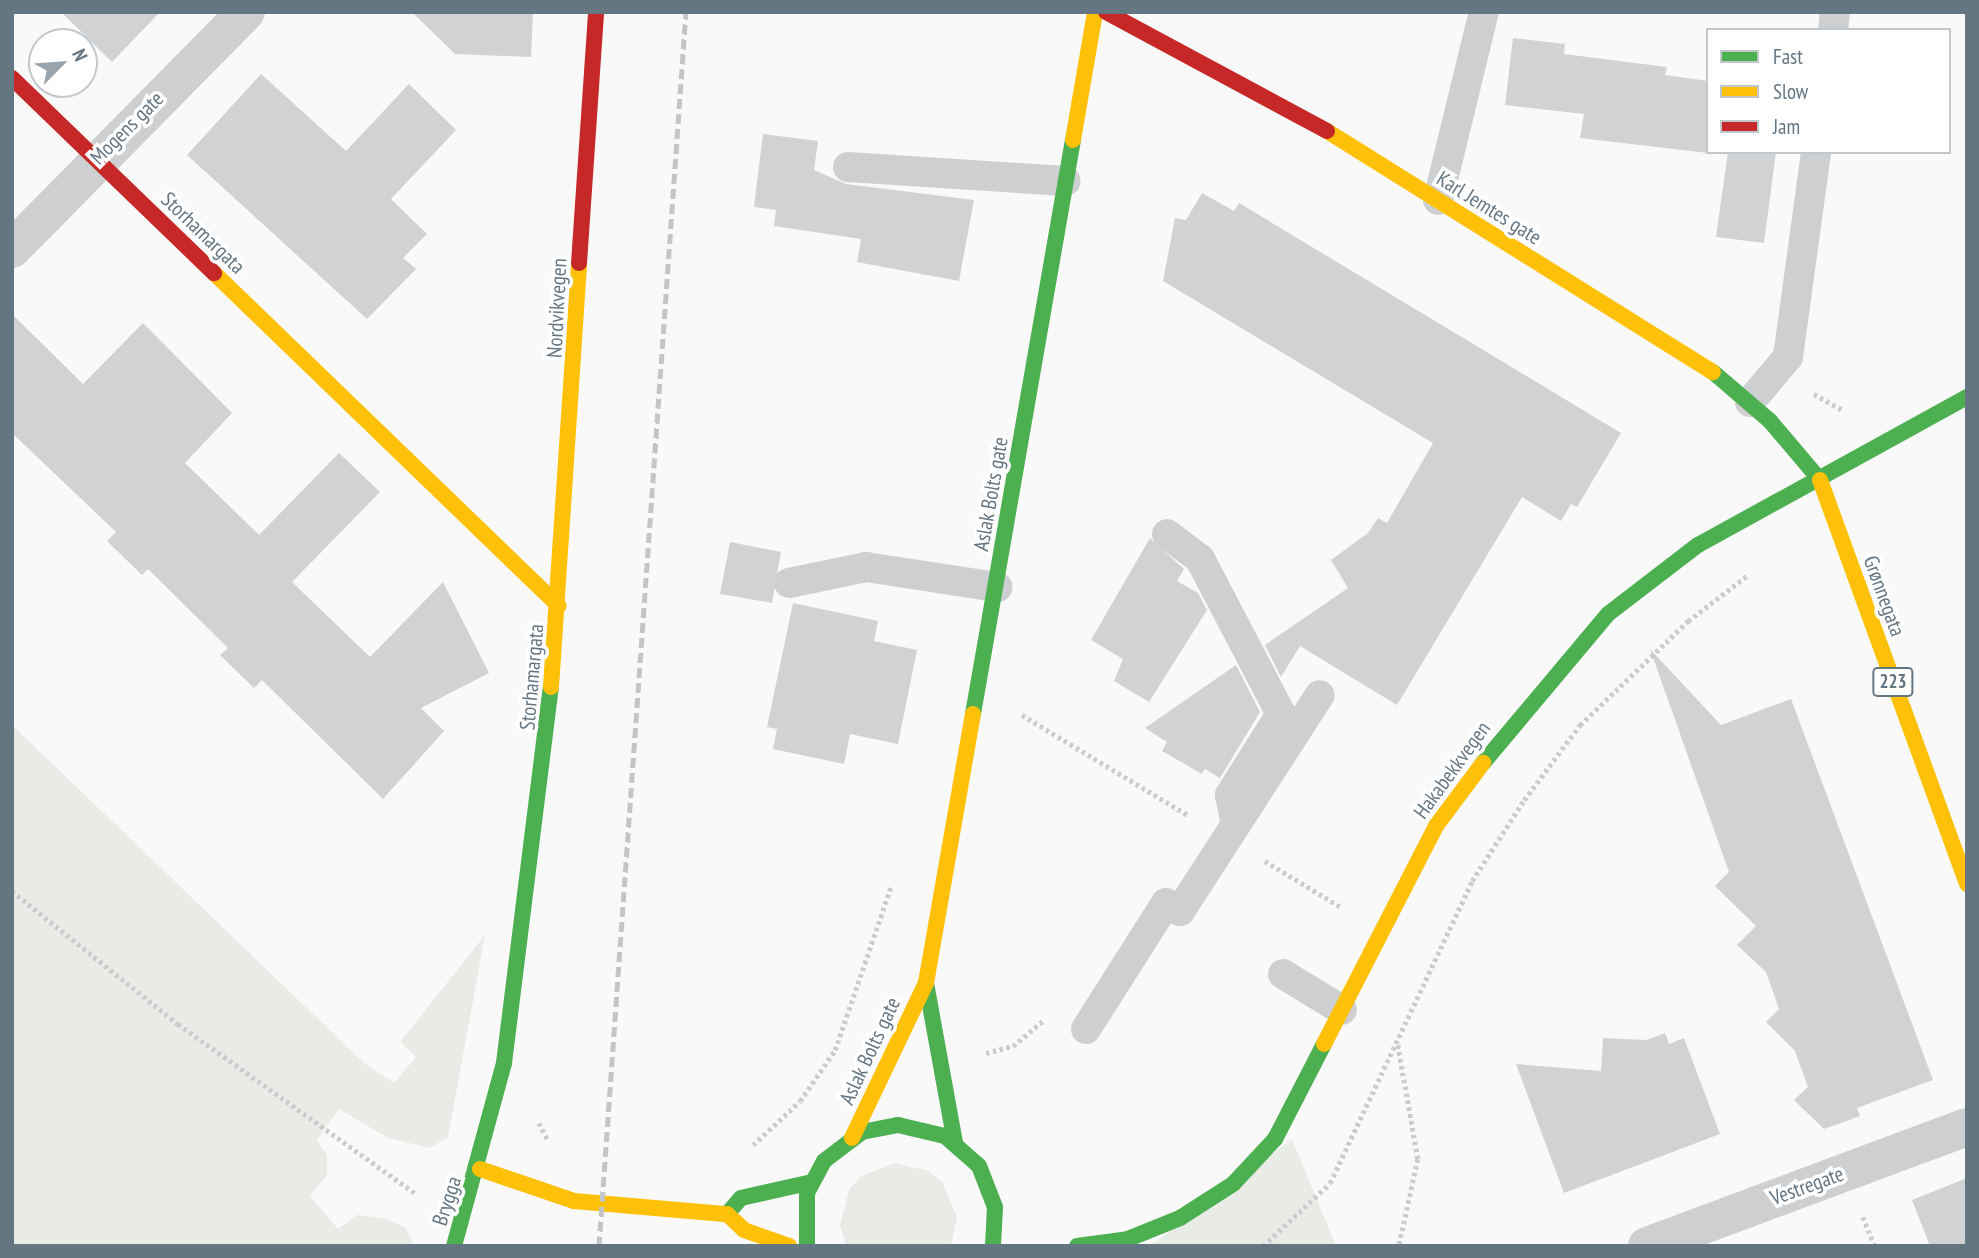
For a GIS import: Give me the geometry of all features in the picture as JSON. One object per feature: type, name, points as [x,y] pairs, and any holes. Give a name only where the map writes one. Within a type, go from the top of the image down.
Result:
[{"type":"main road","name":"Nordvikvegen","points":[[559,606],[596,12]]},
{"type":"main road","name":"Aslak Bolts gate","points":[[812,1182],[852,1138],[926,983],[1095,12]]},
{"type":"main road","name":"Karl Jemtes gate","points":[[1106,12],[1311,121],[1718,375],[1750,402],[1820,480]]},
{"type":"main road","name":"Storhamargata","points":[[12,78],[559,606],[504,1063],[480,1169]]},
{"type":"main road","name":"Hakabekkvegen","points":[[1077,1246],[1128,1239],[1180,1218],[1233,1184],[1275,1139],[1436,826],[1532,697],[1608,614],[1698,545],[1967,397]]},
{"type":"main road","name":"Grønnegata","points":[[1820,480],[1967,884]]},
{"type":"main road","name":"Aslak Bolts gate","points":[[926,983],[955,1142]]},
{"type":"main road","points":[[852,1138],[910,1125],[955,1142],[989,1186],[994,1243],[1016,1246]]},
{"type":"main road","points":[[480,1169],[574,1201],[727,1214],[744,1230],[789,1246]]},
{"type":"main road","name":"Brygga","points":[[454,1246],[480,1169]]},
{"type":"main road","points":[[727,1214],[741,1198],[812,1182],[804,1217],[807,1246]]},
{"type":"street","name":"Mogens gate","points":[[12,249],[95,158],[246,12]]},
{"type":"street","name":"Vestregate","points":[[1647,1246],[1967,1127]]},
{"type":"lane","points":[[1438,200],[1485,12]]},
{"type":"lane","points":[[1750,402],[1788,357],[1816,154]]},
{"type":"lane","points":[[848,167],[1066,181]]},
{"type":"lane","points":[[1167,534],[1200,559],[1281,714],[1230,795],[1230,829]]},
{"type":"lane","points":[[789,583],[866,567],[997,587]]},
{"type":"lane","points":[[1086,1029],[1166,903],[1180,911],[1230,829],[1265,789],[1320,695]]},
{"type":"lane","points":[[1283,974],[1342,1010]]},
{"type":"path","points":[[1263,1246],[1330,1183],[1398,1045],[1472,881],[1580,725],[1688,621],[1760,566]]},
{"type":"path","points":[[979,689],[1230,829],[1351,913]]},
{"type":"path","points":[[727,1214],[737,1160],[800,1101],[835,1050],[894,879]]},
{"type":"path","points":[[12,891],[178,1024],[415,1193]]},
{"type":"path","points":[[980,1054],[1013,1046],[1055,1010]]},
{"type":"path","points":[[1398,1045],[1418,1159],[1399,1246]]},
{"type":"path","points":[[537,1114],[555,1152]]},
{"type":"shaded area","points":[[12,725],[364,1063],[394,1083],[416,1057],[400,1042],[485,935],[448,1137],[430,1148],[388,1138],[339,1109],[317,1140],[327,1155],[327,1175],[310,1196],[338,1229],[357,1215],[387,1219],[406,1228],[414,1246],[12,1246]]},
{"type":"shaded area","points":[[1292,1139],[1336,1246],[1150,1246]]},
{"type":"shaded area","points":[[895,1163],[929,1171],[943,1183],[957,1217],[951,1246],[846,1246],[840,1225],[849,1190],[861,1176]]},
{"type":"building","points":[[61,12],[160,12],[112,62],[98,48],[98,28],[77,28]]},
{"type":"building","points":[[412,12],[533,12],[531,57],[455,54]]},
{"type":"building","points":[[1513,38],[1565,44],[1564,54],[1667,67],[1665,75],[1706,81],[1706,153],[1580,138],[1584,114],[1505,105]]},
{"type":"building","points":[[261,74],[346,151],[409,84],[456,130],[391,199],[427,234],[403,258],[416,269],[367,319],[187,155]]},
{"type":"building","points":[[763,134],[818,141],[814,170],[846,184],[974,200],[959,281],[857,262],[861,239],[774,226],[776,210],[754,207]]},
{"type":"building","points":[[1728,154],[1776,154],[1764,243],[1716,237]]},
{"type":"building","points":[[1202,193],[1234,211],[1239,203],[1621,433],[1577,507],[1571,504],[1561,521],[1522,497],[1397,705],[1300,646],[1281,677],[1265,645],[1348,588],[1331,560],[1368,533],[1378,518],[1387,523],[1433,443],[1163,281],[1175,218],[1186,220]]},
{"type":"building","points":[[12,314],[83,384],[143,323],[232,413],[185,463],[259,535],[339,453],[380,492],[292,582],[370,657],[443,582],[489,673],[421,708],[444,731],[383,799],[262,680],[254,688],[220,655],[228,648],[148,569],[142,575],[107,541],[116,532],[12,433]]},
{"type":"building","points":[[1150,538],[1184,569],[1177,581],[1198,593],[1207,610],[1149,702],[1114,681],[1123,659],[1091,640]]},
{"type":"building","points":[[730,542],[781,552],[772,603],[720,594]]},
{"type":"building","points":[[793,603],[878,621],[874,641],[917,650],[898,744],[850,734],[844,764],[773,749],[777,729],[767,727]]},
{"type":"building","points":[[1650,649],[1721,725],[1791,699],[1933,1080],[1857,1108],[1860,1116],[1824,1129],[1794,1100],[1808,1087],[1795,1051],[1766,1022],[1779,1009],[1766,972],[1737,945],[1756,926],[1715,886],[1729,872]]},
{"type":"building","points":[[1236,665],[1260,712],[1220,778],[1205,769],[1202,774],[1162,751],[1167,742],[1145,728]]},
{"type":"building","points":[[1665,1033],[1669,1044],[1684,1038],[1720,1134],[1564,1193],[1516,1064],[1601,1071],[1603,1038],[1647,1040]]},
{"type":"building","points":[[1967,1178],[1967,1246],[1930,1246],[1912,1200]]},
{"type":"railway","points":[[599,1246],[686,12]]},
{"type":"traffic: fast","points":[[973,714],[1073,140]]},
{"type":"traffic: fast","points":[[1713,372],[1770,421],[1820,480]]},
{"type":"traffic: fast","points":[[1483,763],[1608,614],[1698,545],[1967,397]]},
{"type":"traffic: fast","points":[[454,1246],[504,1063],[551,687]]},
{"type":"traffic: fast","points":[[926,983],[955,1142]]},
{"type":"traffic: fast","points":[[1077,1246],[1128,1239],[1180,1218],[1233,1184],[1275,1139],[1324,1044]]},
{"type":"traffic: fast","points":[[807,1246],[807,1193],[824,1161],[862,1132],[898,1125],[945,1136],[979,1166],[995,1207],[993,1246]]},
{"type":"traffic: fast","points":[[727,1214],[741,1198],[812,1182]]},
{"type":"traffic: slow","points":[[1073,140],[1095,12]]},
{"type":"traffic: slow","points":[[1327,131],[1713,372]]},
{"type":"traffic: slow","points":[[551,687],[579,263]]},
{"type":"traffic: slow","points":[[214,273],[559,606]]},
{"type":"traffic: slow","points":[[1820,480],[1967,884]]},
{"type":"traffic: slow","points":[[852,1138],[926,983],[973,714]]},
{"type":"traffic: slow","points":[[1324,1044],[1436,826],[1483,763]]},
{"type":"traffic: slow","points":[[480,1169],[574,1201],[727,1214],[744,1230],[789,1246]]},
{"type":"traffic: jam","points":[[579,263],[596,12]]},
{"type":"traffic: jam","points":[[1106,12],[1327,131]]},
{"type":"traffic: jam","points":[[12,78],[214,273]]}]
